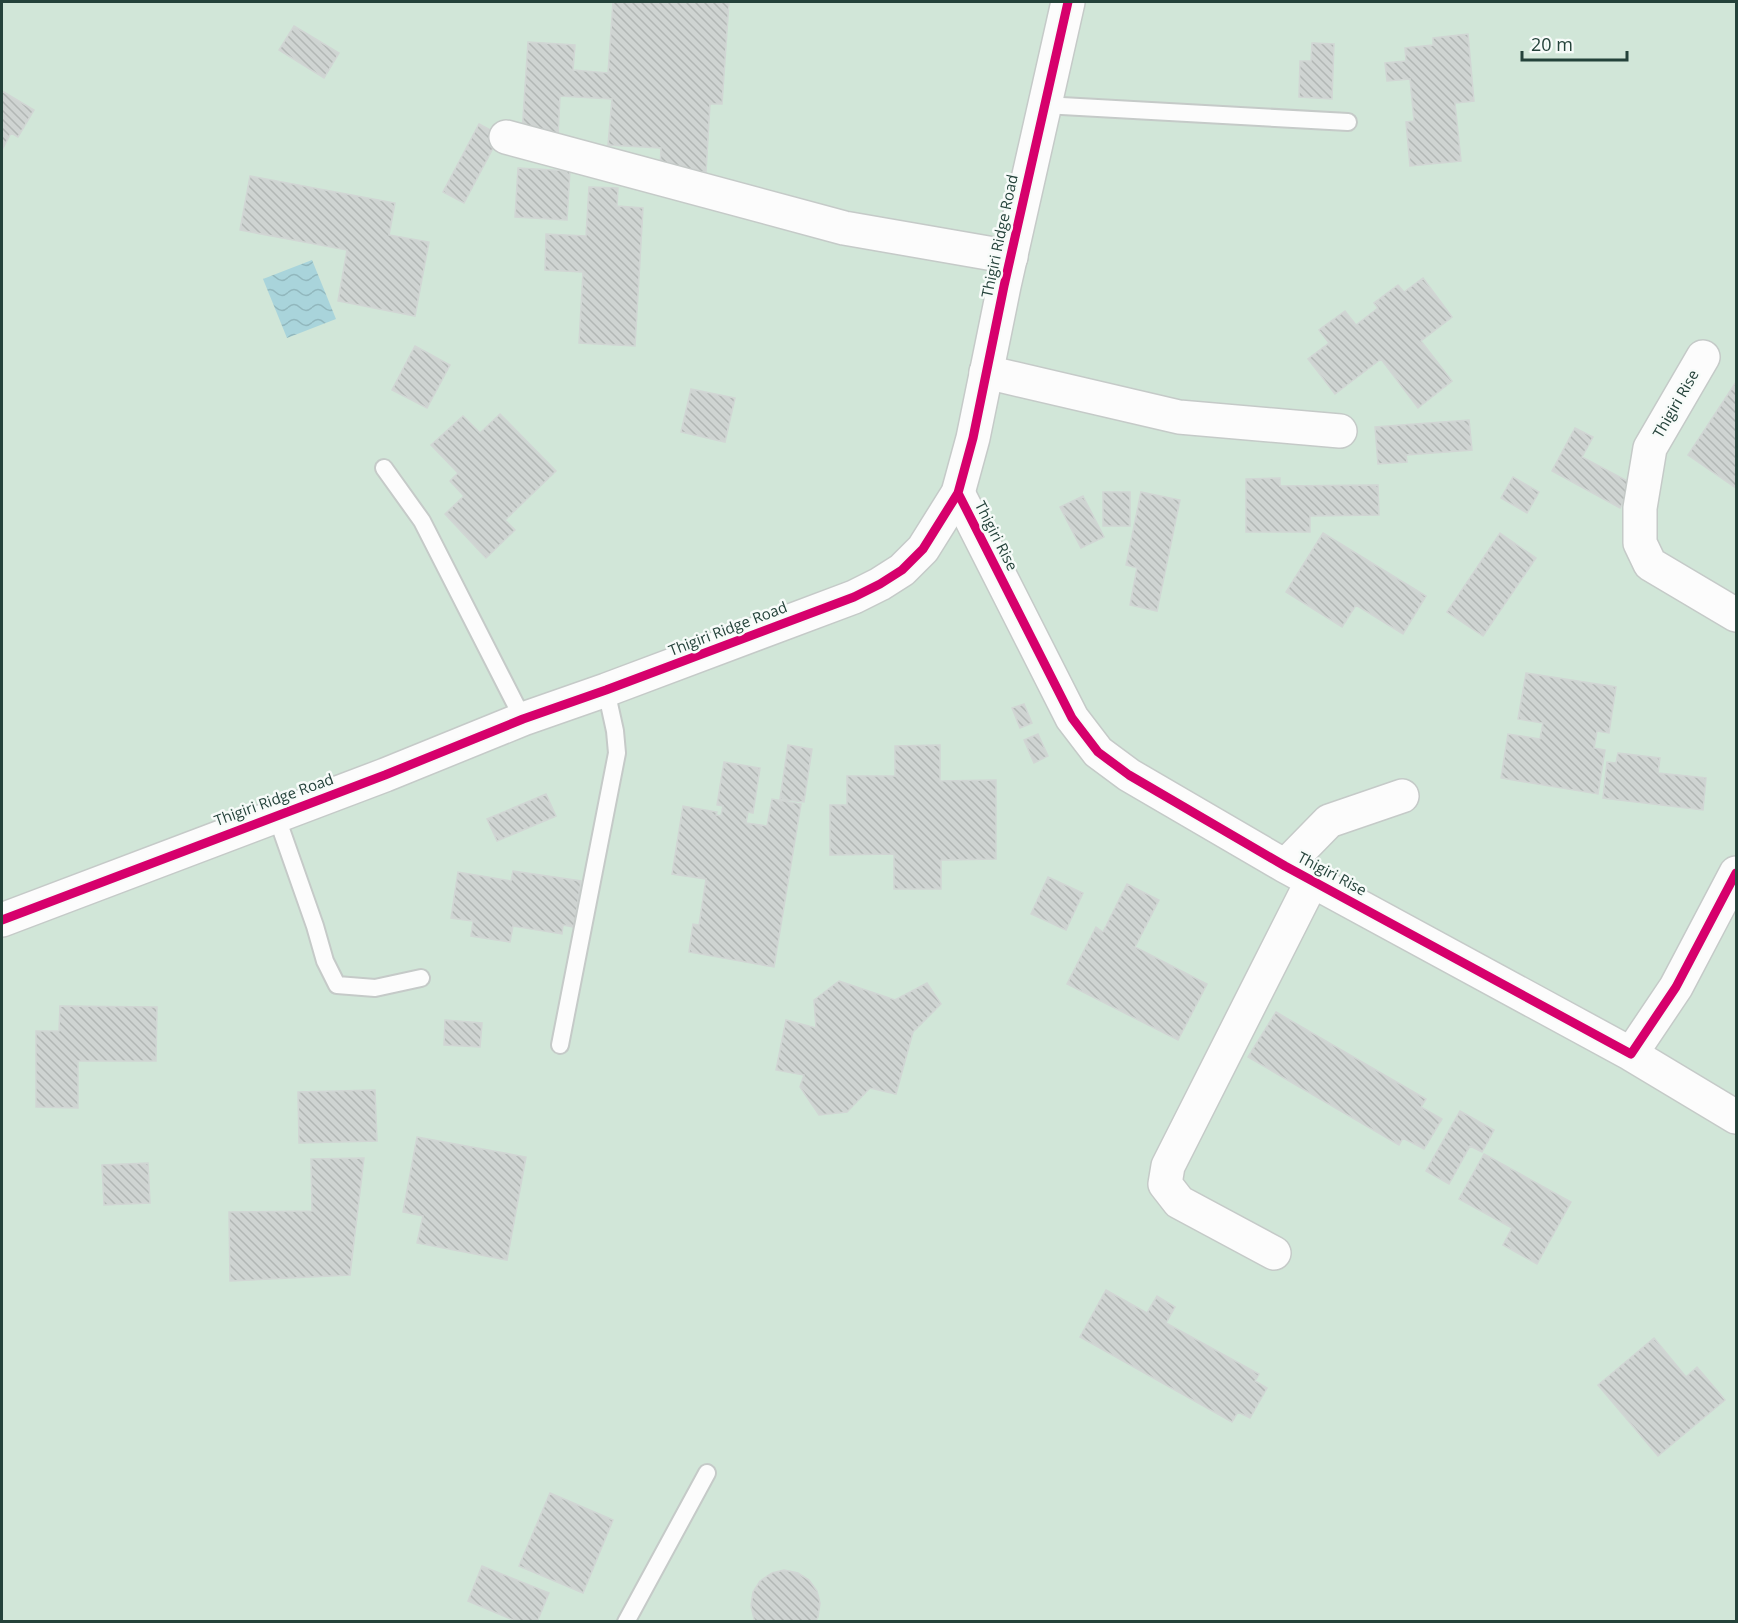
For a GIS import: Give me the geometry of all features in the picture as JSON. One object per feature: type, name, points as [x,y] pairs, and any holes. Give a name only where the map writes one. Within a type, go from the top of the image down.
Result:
[{"type":"street","name":"Thigiri Ridge Road","points":[[2,920],[385,775],[523,719],[843,601],[880,584],[902,570],[923,549],[958,493],[973,438],[1068,2]]},
{"type":"street","points":[[506,137],[844,228],[1011,257]]},
{"type":"street","name":"Thigiri Rise","points":[[1703,357],[1650,448],[1640,508],[1640,543],[1650,564],[1737,615]]},
{"type":"street","points":[[986,372],[1179,417],[1340,431]]},
{"type":"street","name":"Thigiri Rise","points":[[958,493],[1072,718],[1098,752],[1129,775],[1299,873],[1631,1054],[1737,1117]]},
{"type":"street","points":[[1274,1253],[1179,1202],[1165,1184],[1168,1166],[1299,873],[1329,821],[1402,796]]},
{"type":"street","points":[[1631,1054],[1676,987],[1737,873]]},
{"type":"lane","points":[[1044,105],[1348,122]]},
{"type":"lane","points":[[384,468],[422,520],[523,719]]},
{"type":"lane","points":[[560,1045],[617,753],[615,731],[606,690]]},
{"type":"lane","points":[[276,815],[325,961],[337,985],[375,988],[421,978]]},
{"type":"lane","points":[[626,1622],[707,1473]]},
{"type":"green space","points":[[2,2],[1736,2],[1736,1621],[2,1621]]},
{"type":"water","points":[[312,260],[336,319],[287,338],[263,279]]},
{"type":"building","points":[[613,2],[729,2],[722,104],[710,104],[706,172],[660,169],[661,148],[608,145],[612,99],[560,96],[558,136],[522,133],[528,42],[575,45],[573,70],[608,73]]},
{"type":"building","points":[[294,26],[339,53],[324,78],[279,50]]},
{"type":"building","points":[[1468,34],[1474,101],[1455,103],[1461,161],[1410,166],[1406,122],[1414,121],[1410,79],[1387,81],[1385,63],[1406,61],[1405,48],[1433,45],[1433,38]]},
{"type":"building","points":[[1312,43],[1334,44],[1332,99],[1299,97],[1300,61],[1311,61]]},
{"type":"building","points":[[2,91],[34,110],[18,137],[11,133],[2,150]]},
{"type":"building","points":[[479,124],[500,135],[464,203],[443,192]]},
{"type":"building","points":[[518,168],[570,171],[567,220],[515,217]]},
{"type":"building","points":[[250,176],[395,203],[389,235],[429,242],[415,316],[338,301],[347,250],[240,230]]},
{"type":"building","points":[[589,187],[618,188],[617,206],[643,208],[635,346],[579,343],[583,272],[545,270],[546,234],[586,236]]},
{"type":"building","points":[[1423,278],[1452,317],[1421,341],[1452,381],[1418,408],[1381,359],[1335,394],[1308,359],[1329,343],[1319,330],[1345,311],[1356,325],[1378,308],[1374,303],[1398,285],[1404,292]]},
{"type":"building","points":[[415,346],[450,365],[427,408],[392,390]]},
{"type":"building","points":[[1736,382],[1736,488],[1688,455]]},
{"type":"building","points":[[691,389],[735,398],[725,442],[681,432]]},
{"type":"building","points":[[500,414],[556,471],[505,520],[515,530],[486,558],[445,514],[464,496],[450,481],[458,473],[431,445],[463,416],[480,433]]},
{"type":"building","points":[[1469,420],[1472,450],[1406,455],[1407,462],[1378,464],[1375,427]]},
{"type":"building","points":[[1575,428],[1593,437],[1582,457],[1633,484],[1620,508],[1552,471]]},
{"type":"building","points":[[1513,477],[1539,492],[1527,513],[1501,498]]},
{"type":"building","points":[[1280,478],[1280,486],[1378,485],[1379,515],[1310,516],[1310,532],[1246,532],[1246,479]]},
{"type":"building","points":[[1103,492],[1130,492],[1130,526],[1103,526]]},
{"type":"building","points":[[1141,492],[1180,500],[1157,611],[1130,605],[1137,568],[1126,565]]},
{"type":"building","points":[[1083,496],[1104,537],[1081,548],[1060,507]]},
{"type":"building","points":[[1323,533],[1426,596],[1403,634],[1356,605],[1342,627],[1286,592]]},
{"type":"building","points":[[1500,533],[1536,558],[1483,636],[1447,612]]},
{"type":"building","points":[[1526,673],[1616,687],[1609,733],[1597,731],[1594,748],[1605,750],[1598,794],[1501,778],[1508,734],[1540,739],[1543,723],[1518,719]]},
{"type":"building","points":[[1024,704],[1032,723],[1020,728],[1012,708]]},
{"type":"building","points":[[1038,734],[1048,756],[1034,763],[1024,740]]},
{"type":"building","points":[[788,745],[812,749],[804,802],[780,799]]},
{"type":"building","points":[[940,745],[940,781],[996,780],[996,859],[941,860],[941,889],[894,889],[894,854],[830,855],[830,805],[847,805],[847,776],[895,776],[895,746]]},
{"type":"building","points":[[1618,753],[1660,758],[1658,773],[1706,778],[1703,810],[1603,798],[1607,762],[1616,763]]},
{"type":"building","points":[[724,762],[760,768],[753,813],[748,812],[746,823],[767,826],[772,799],[801,804],[774,967],[689,952],[693,924],[699,925],[706,879],[672,874],[683,806],[717,812],[716,815],[721,816],[723,806],[717,805]]},
{"type":"building","points":[[546,794],[556,816],[497,841],[487,819]]},
{"type":"building","points":[[513,871],[581,881],[574,927],[563,925],[562,934],[513,926],[510,942],[471,936],[473,921],[451,918],[458,872],[511,881]]},
{"type":"building","points":[[1048,877],[1083,893],[1066,930],[1031,914]]},
{"type":"building","points":[[1127,884],[1159,900],[1135,947],[1207,984],[1178,1040],[1067,984],[1096,927],[1103,932]]},
{"type":"building","points":[[839,981],[895,1000],[927,983],[941,1004],[913,1032],[896,1094],[870,1088],[847,1112],[819,1115],[800,1087],[804,1075],[776,1070],[786,1020],[816,1028],[814,1000]]},
{"type":"building","points":[[60,1006],[157,1007],[156,1061],[78,1061],[78,1108],[36,1107],[36,1031],[59,1031]]},
{"type":"building","points":[[1276,1012],[1426,1099],[1421,1107],[1442,1119],[1424,1149],[1403,1138],[1399,1145],[1248,1057]]},
{"type":"building","points":[[445,1020],[482,1023],[480,1047],[444,1045]]},
{"type":"building","points":[[375,1090],[377,1141],[299,1143],[298,1092]]},
{"type":"building","points":[[1460,1111],[1494,1130],[1482,1152],[1470,1146],[1449,1184],[1426,1171]]},
{"type":"building","points":[[417,1137],[526,1157],[507,1260],[417,1243],[423,1216],[403,1212]]},
{"type":"building","points":[[1484,1154],[1571,1202],[1537,1264],[1503,1245],[1512,1228],[1459,1199]]},
{"type":"building","points":[[364,1158],[350,1275],[230,1281],[229,1212],[312,1211],[311,1159]]},
{"type":"building","points":[[148,1163],[150,1203],[104,1205],[102,1165]]},
{"type":"building","points":[[1106,1290],[1147,1313],[1157,1296],[1175,1307],[1166,1323],[1259,1374],[1255,1381],[1267,1388],[1250,1418],[1238,1412],[1232,1422],[1080,1337]]},
{"type":"building","points":[[1654,1338],[1686,1377],[1697,1367],[1725,1400],[1658,1456],[1598,1385]]},
{"type":"building","points":[[550,1493],[613,1520],[583,1593],[519,1566]]},
{"type":"building","points":[[482,1566],[549,1593],[537,1622],[518,1622],[468,1601]]},
{"type":"building","points":[[784,1570],[798,1573],[809,1580],[817,1591],[820,1603],[815,1622],[756,1622],[754,1619],[751,1606],[753,1592],[760,1581],[772,1573]]},
{"type":"cycle path","points":[[2,920],[385,775],[523,719],[854,597],[902,570],[923,549],[958,493],[973,438],[1004,286],[1068,2]]},
{"type":"cycle path","points":[[958,493],[1072,718],[1098,752],[1129,775],[1285,866],[1631,1054],[1676,987],[1736,873]]}]
